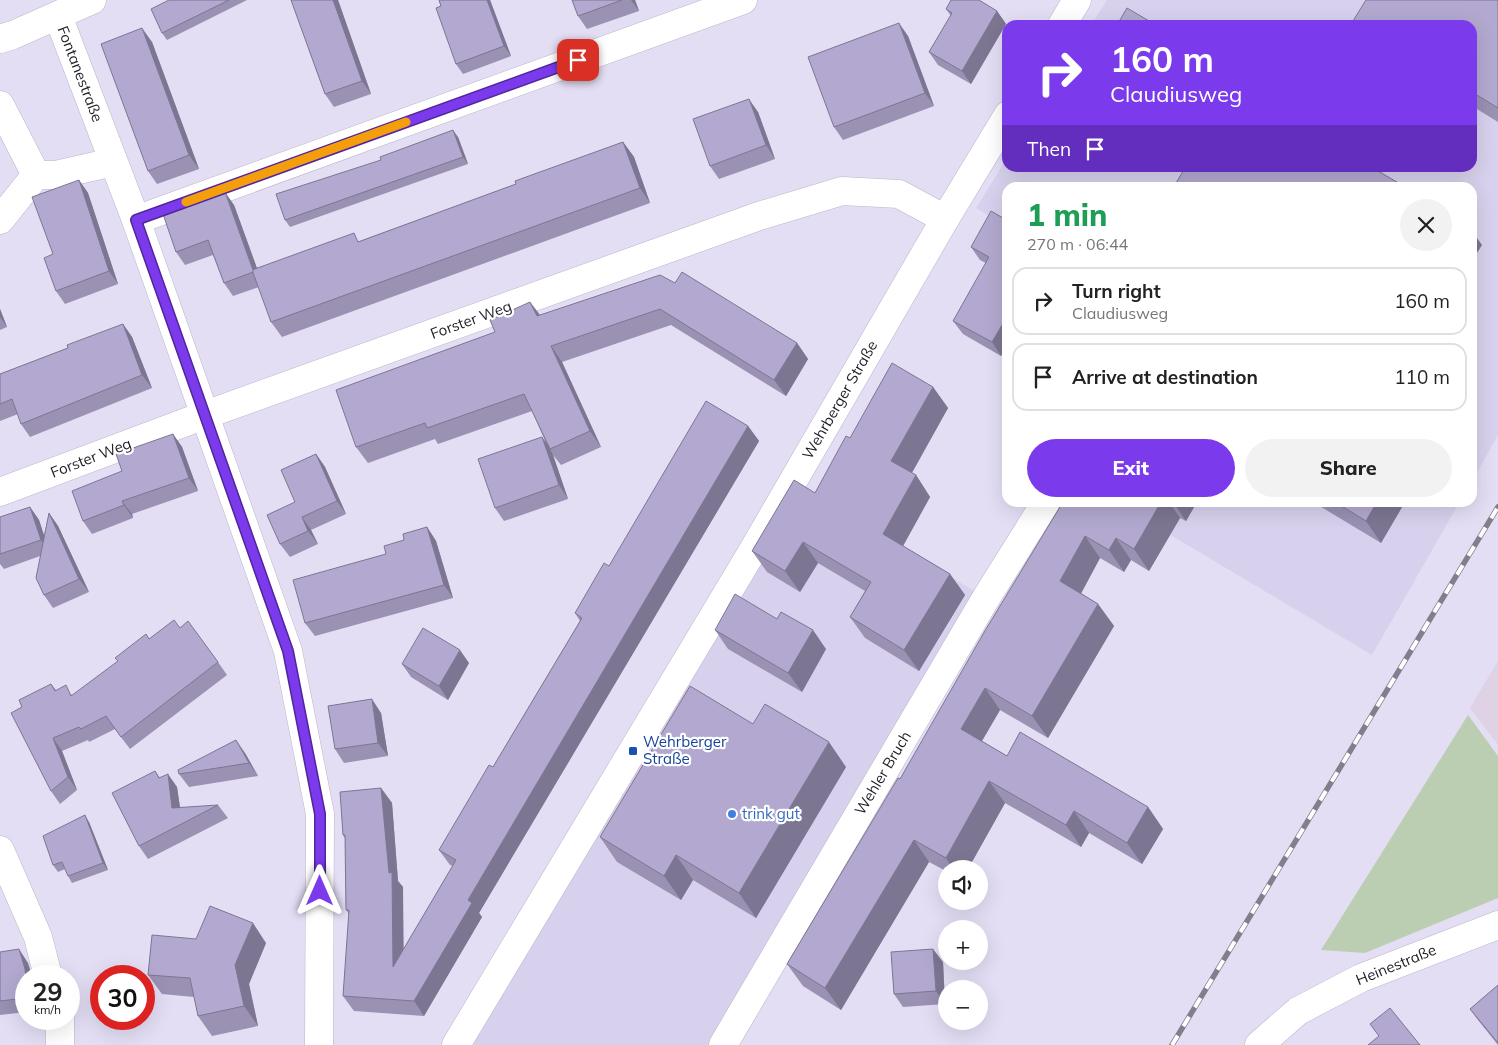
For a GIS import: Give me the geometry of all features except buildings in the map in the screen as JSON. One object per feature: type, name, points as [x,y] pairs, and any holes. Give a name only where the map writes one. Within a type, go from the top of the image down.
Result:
[{"type":"street","points":[[58,16],[92,0]]},
{"type":"street","points":[[136,220],[743,0]]},
{"type":"street","points":[[1065,20],[1077,0]]},
{"type":"street","name":"Fontanestraße","points":[[0,39],[58,16],[136,220],[288,651],[320,814],[319,1045]]},
{"type":"street","points":[[0,105],[36,174]]},
{"type":"street","name":"Wehrberger Straße","points":[[456,1045],[752,552],[945,219],[1002,125]]},
{"type":"street","points":[[36,174],[56,174],[113,162]]},
{"type":"street","points":[[0,220],[36,174]]},
{"type":"street","name":"Forster Weg","points":[[0,492],[206,415],[759,216],[842,190],[899,194],[945,219]]},
{"type":"street","name":"Wehler Bruch","points":[[723,1045],[986,598],[1043,507]]},
{"type":"street","points":[[0,850],[38,937],[45,965]]},
{"type":"street","name":"Heinestraße","points":[[1259,1045],[1298,1011],[1361,978],[1498,925]]},
{"type":"street","points":[[60,1030],[60,1045]]},
{"type":"shaded area","points":[[1107,0],[1498,0],[1498,435],[1477,473],[1477,182],[1002,182],[1002,223],[976,208],[1002,166],[1002,172],[1477,172],[1477,20],[1094,20]]},
{"type":"shaded area","points":[[792,482],[986,598],[723,1045],[456,1045]]},
{"type":"shaded area","points":[[1124,507],[1457,507],[1372,655]]},
{"type":"shaded area","points":[[1498,661],[1498,745],[1470,708]]},
{"type":"green space","points":[[1468,715],[1498,756],[1498,898],[1365,953],[1321,950]]},
{"type":"railway","points":[[1172,1045],[1498,507]]},
{"type":"slow traffic","points":[[186,202],[406,122]]},
{"type":"place","name":"Wehrberger Straße","points":[[633,751]]},
{"type":"place","name":"trink gut","points":[[732,814]]},
{"type":"route","points":[[320,891],[320,814],[288,651],[136,220],[578,60]]}]
